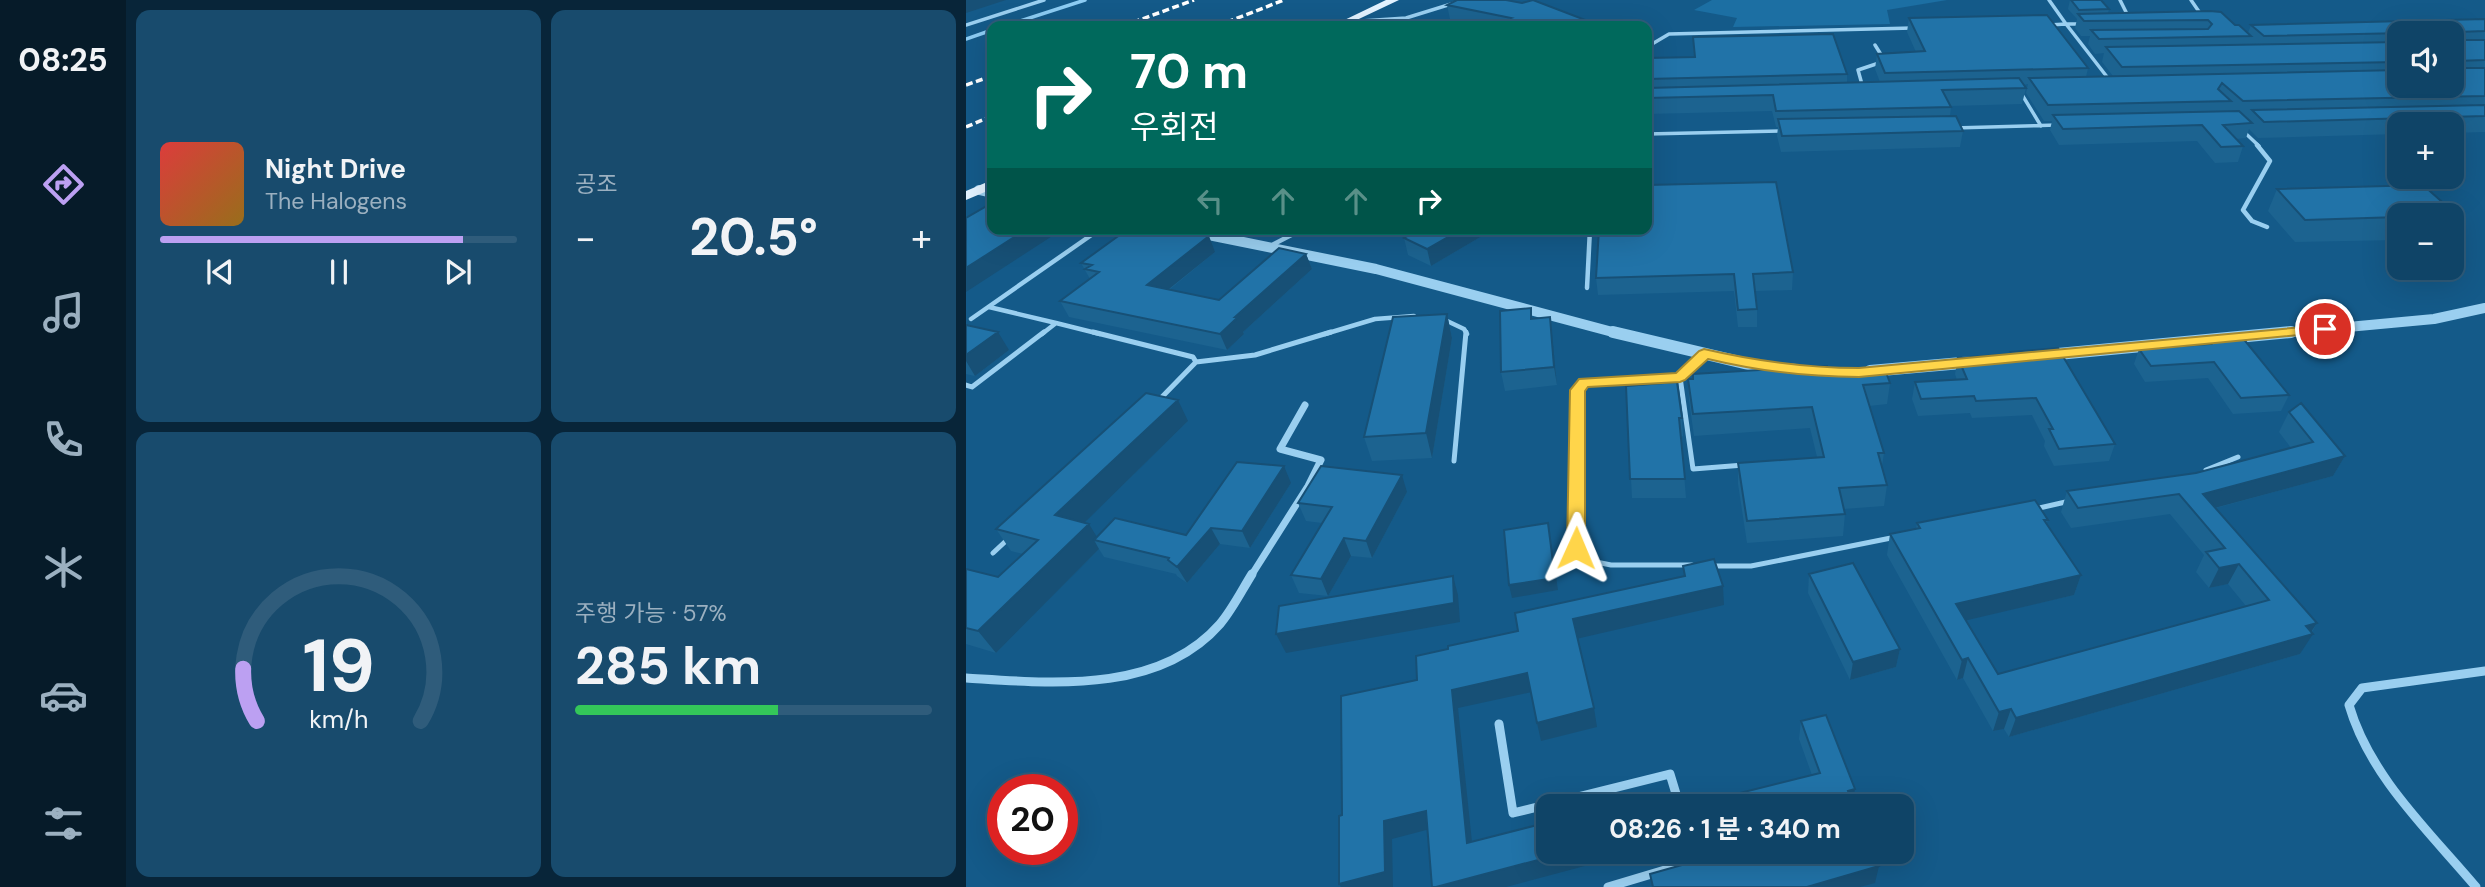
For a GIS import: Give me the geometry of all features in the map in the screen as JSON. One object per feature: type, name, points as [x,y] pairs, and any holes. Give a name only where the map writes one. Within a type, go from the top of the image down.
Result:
[{"type":"main road","points":[[1348,21],[1394,0]]},
{"type":"main road","points":[[966,196],[979,190]]},
{"type":"street","points":[[1211,235],[1376,269],[1704,354],[1761,367],[1802,371]]},
{"type":"street","points":[[2036,356],[2434,319],[2485,308]]},
{"type":"street","points":[[1859,372],[1981,361]]},
{"type":"street","points":[[966,678],[1070,684],[1135,673],[1166,662],[1196,645],[1220,624],[1308,486],[1321,460],[1280,449],[1305,405]]},
{"type":"street","points":[[2476,887],[2379,770],[2352,724],[2349,705],[2362,688],[2485,671]]},
{"type":"street","points":[[1499,724],[1513,813],[1536,807]]},
{"type":"street","points":[[1589,794],[1670,774],[1676,794]]},
{"type":"street","points":[[1608,887],[1685,864]]},
{"type":"lane","points":[[966,24],[1044,0]]},
{"type":"lane","points":[[1401,21],[1464,0]]},
{"type":"lane","points":[[2049,0],[2116,88],[2105,87]]},
{"type":"lane","points":[[2119,0],[2132,22]]},
{"type":"lane","points":[[2191,0],[2206,21],[2194,21]]},
{"type":"lane","points":[[2054,36],[2046,25],[2092,23]]},
{"type":"lane","points":[[1652,44],[1669,34],[1920,28]]},
{"type":"lane","points":[[2078,40],[2092,40]]},
{"type":"lane","points":[[1865,94],[1858,70],[1885,61],[1875,45]]},
{"type":"lane","points":[[2093,58],[2107,58]]},
{"type":"lane","points":[[2032,90],[2019,90],[2041,126]]},
{"type":"lane","points":[[1946,128],[2069,125]]},
{"type":"lane","points":[[2242,129],[2265,152],[2270,161],[2257,180],[2243,210],[2252,221],[2267,227]]},
{"type":"lane","points":[[1652,134],[1796,131]]},
{"type":"lane","points":[[971,319],[1091,235]]},
{"type":"lane","points":[[1270,246],[1291,235]]},
{"type":"lane","points":[[1587,288],[1590,235]]},
{"type":"lane","points":[[989,307],[1181,352],[1193,356],[1196,362]]},
{"type":"lane","points":[[1150,408],[1196,362],[1255,355],[1375,319],[1421,317]]},
{"type":"lane","points":[[1441,320],[1464,329],[1468,335],[1454,461]]},
{"type":"lane","points":[[966,385],[972,387],[1056,323]]},
{"type":"lane","points":[[1695,565],[1611,565],[1587,560],[1576,548],[1578,390],[1584,383],[1680,377],[1704,354]]},
{"type":"lane","points":[[1680,377],[1693,469],[1749,465]]},
{"type":"lane","points":[[2194,473],[2238,457]]},
{"type":"lane","points":[[2021,512],[2074,500]]},
{"type":"lane","points":[[993,553],[1013,535]]},
{"type":"lane","points":[[1709,566],[1751,566],[1899,537]]},
{"type":"shaded area","points":[[1712,0],[1947,0],[1887,10],[1890,24],[1733,27],[1737,18],[1694,10]]},
{"type":"building","points":[[1457,0],[1506,0],[1522,3],[1533,0],[1588,21],[1502,21],[1511,18],[1447,5]]},
{"type":"building","points":[[2071,0],[2101,0],[2109,9],[2079,10]]},
{"type":"building","points":[[2221,12],[2251,36],[2099,39],[2091,30],[2208,29],[2212,24],[2208,20],[2084,21],[2078,14]]},
{"type":"building","points":[[2047,15],[2088,68],[1885,73],[1877,54],[1925,51],[1909,18]]},
{"type":"building","points":[[2485,19],[2485,31],[2464,32],[2464,21],[2407,21]]},
{"type":"building","points":[[2387,22],[2387,33],[2264,36],[2251,25]]},
{"type":"building","points":[[1833,34],[1847,74],[1652,79],[1652,58],[1695,57],[1693,37]]},
{"type":"building","points":[[2464,40],[2485,40],[2485,60],[2464,61]]},
{"type":"building","points":[[2387,42],[2387,62],[2122,67],[2106,47]]},
{"type":"building","points":[[2464,68],[2485,68],[2485,96],[2464,96]]},
{"type":"building","points":[[2387,70],[2388,98],[2243,101],[2222,83],[2218,89],[2231,101],[2048,105],[2029,78]]},
{"type":"building","points":[[2019,78],[2026,88],[1942,90],[1951,107],[1776,111],[1773,95],[1652,98],[1652,88]]},
{"type":"building","points":[[2485,105],[2485,116],[2464,117],[2464,112],[2387,112],[2387,119],[2264,122],[2252,110]]},
{"type":"building","points":[[2239,111],[2252,123],[2223,125],[2243,146],[2221,147],[2202,125],[2063,129],[2053,115]]},
{"type":"building","points":[[1956,116],[1963,131],[1782,136],[1778,119]]},
{"type":"building","points":[[1776,182],[1793,272],[1753,274],[1757,309],[1738,310],[1734,274],[1596,278],[1599,235],[1652,235],[1652,185]]},
{"type":"building","points":[[2387,186],[2387,189],[2428,189],[2443,203],[2387,203],[2387,217],[2305,220],[2277,189]]},
{"type":"building","points":[[987,206],[987,235],[1018,235],[966,268],[966,218]]},
{"type":"building","points":[[1120,235],[1209,236],[1147,285],[1219,300],[1279,248],[1306,254],[1235,317],[1238,317],[1220,334],[1060,301],[1099,272],[1085,269],[1092,265],[1081,263]]},
{"type":"building","points":[[1409,235],[1452,235],[1427,249],[1404,238]]},
{"type":"building","points":[[1531,308],[1531,319],[1550,317],[1554,367],[1501,372],[1500,311]]},
{"type":"building","points":[[1447,314],[1426,433],[1364,437],[1393,317]]},
{"type":"building","points":[[966,325],[998,332],[966,355]]},
{"type":"building","points":[[2242,337],[2289,395],[2241,398],[2214,362],[2151,366],[2139,349],[2211,344],[2207,339]]},
{"type":"building","points":[[2058,348],[2115,444],[2059,449],[2049,429],[2053,429],[2036,398],[1976,401],[1974,396],[1921,399],[1915,382],[1967,379],[1958,358]]},
{"type":"building","points":[[1827,366],[1828,371],[1884,367],[1890,383],[1863,385],[1884,453],[1878,453],[1887,485],[1839,488],[1845,514],[1747,521],[1738,463],[1824,457],[1812,407],[1693,414],[1688,379],[1693,379],[1693,374]]},
{"type":"building","points":[[1677,382],[1685,479],[1630,479],[1626,386]]},
{"type":"building","points":[[1146,393],[1178,400],[1055,515],[1089,524],[978,631],[966,628],[966,569],[998,577],[1038,540],[996,529]]},
{"type":"building","points":[[2301,403],[2345,456],[2203,494],[2317,623],[2306,626],[2313,634],[2016,718],[2011,709],[1999,712],[1968,658],[1962,660],[1890,534],[1920,528],[1917,523],[2035,500],[2048,520],[2044,520],[2081,575],[1956,604],[1998,674],[2269,600],[2239,564],[2219,568],[2206,552],[2225,548],[2179,494],[2078,508],[2067,491],[2196,473],[2313,442],[2289,412]]},
{"type":"building","points":[[1237,462],[1284,466],[1242,531],[1211,528],[1177,567],[1169,558],[1094,540],[1115,518],[1186,535]]},
{"type":"building","points":[[1321,466],[1402,475],[1366,541],[1344,538],[1321,579],[1291,575],[1332,507],[1298,503]]},
{"type":"building","points":[[1548,523],[1555,578],[1509,585],[1504,530]]},
{"type":"building","points":[[1714,559],[1723,586],[1573,619],[1594,708],[1537,723],[1527,673],[1452,690],[1467,843],[1536,825],[1536,860],[1432,887],[1426,811],[1384,821],[1385,872],[1339,884],[1339,816],[1342,815],[1341,696],[1417,680],[1416,656],[1518,631],[1515,613],[1685,576],[1683,566]]},
{"type":"building","points":[[1853,563],[1900,649],[1853,662],[1809,574]]},
{"type":"building","points":[[1453,576],[1454,603],[1276,634],[1279,606]]},
{"type":"building","points":[[1826,715],[1855,789],[1848,791],[1849,794],[1736,794],[1820,773],[1801,721]]},
{"type":"building","points":[[1685,864],[1879,866],[1807,887],[1653,887],[1650,874]]},
{"type":"waterway","points":[[1020,21],[1085,0]]},
{"type":"waterway","points":[[966,39],[987,32]]},
{"type":"railway","points":[[1137,21],[1194,0]]},
{"type":"railway","points":[[1230,21],[1284,0]]},
{"type":"railway","points":[[966,85],[987,78]]},
{"type":"railway","points":[[966,127],[987,118]]},
{"type":"route","points":[[1576,548],[1578,390],[1584,383],[1680,377],[1695,366],[1704,354],[1761,367],[1815,372],[1859,372],[2325,329]]}]
